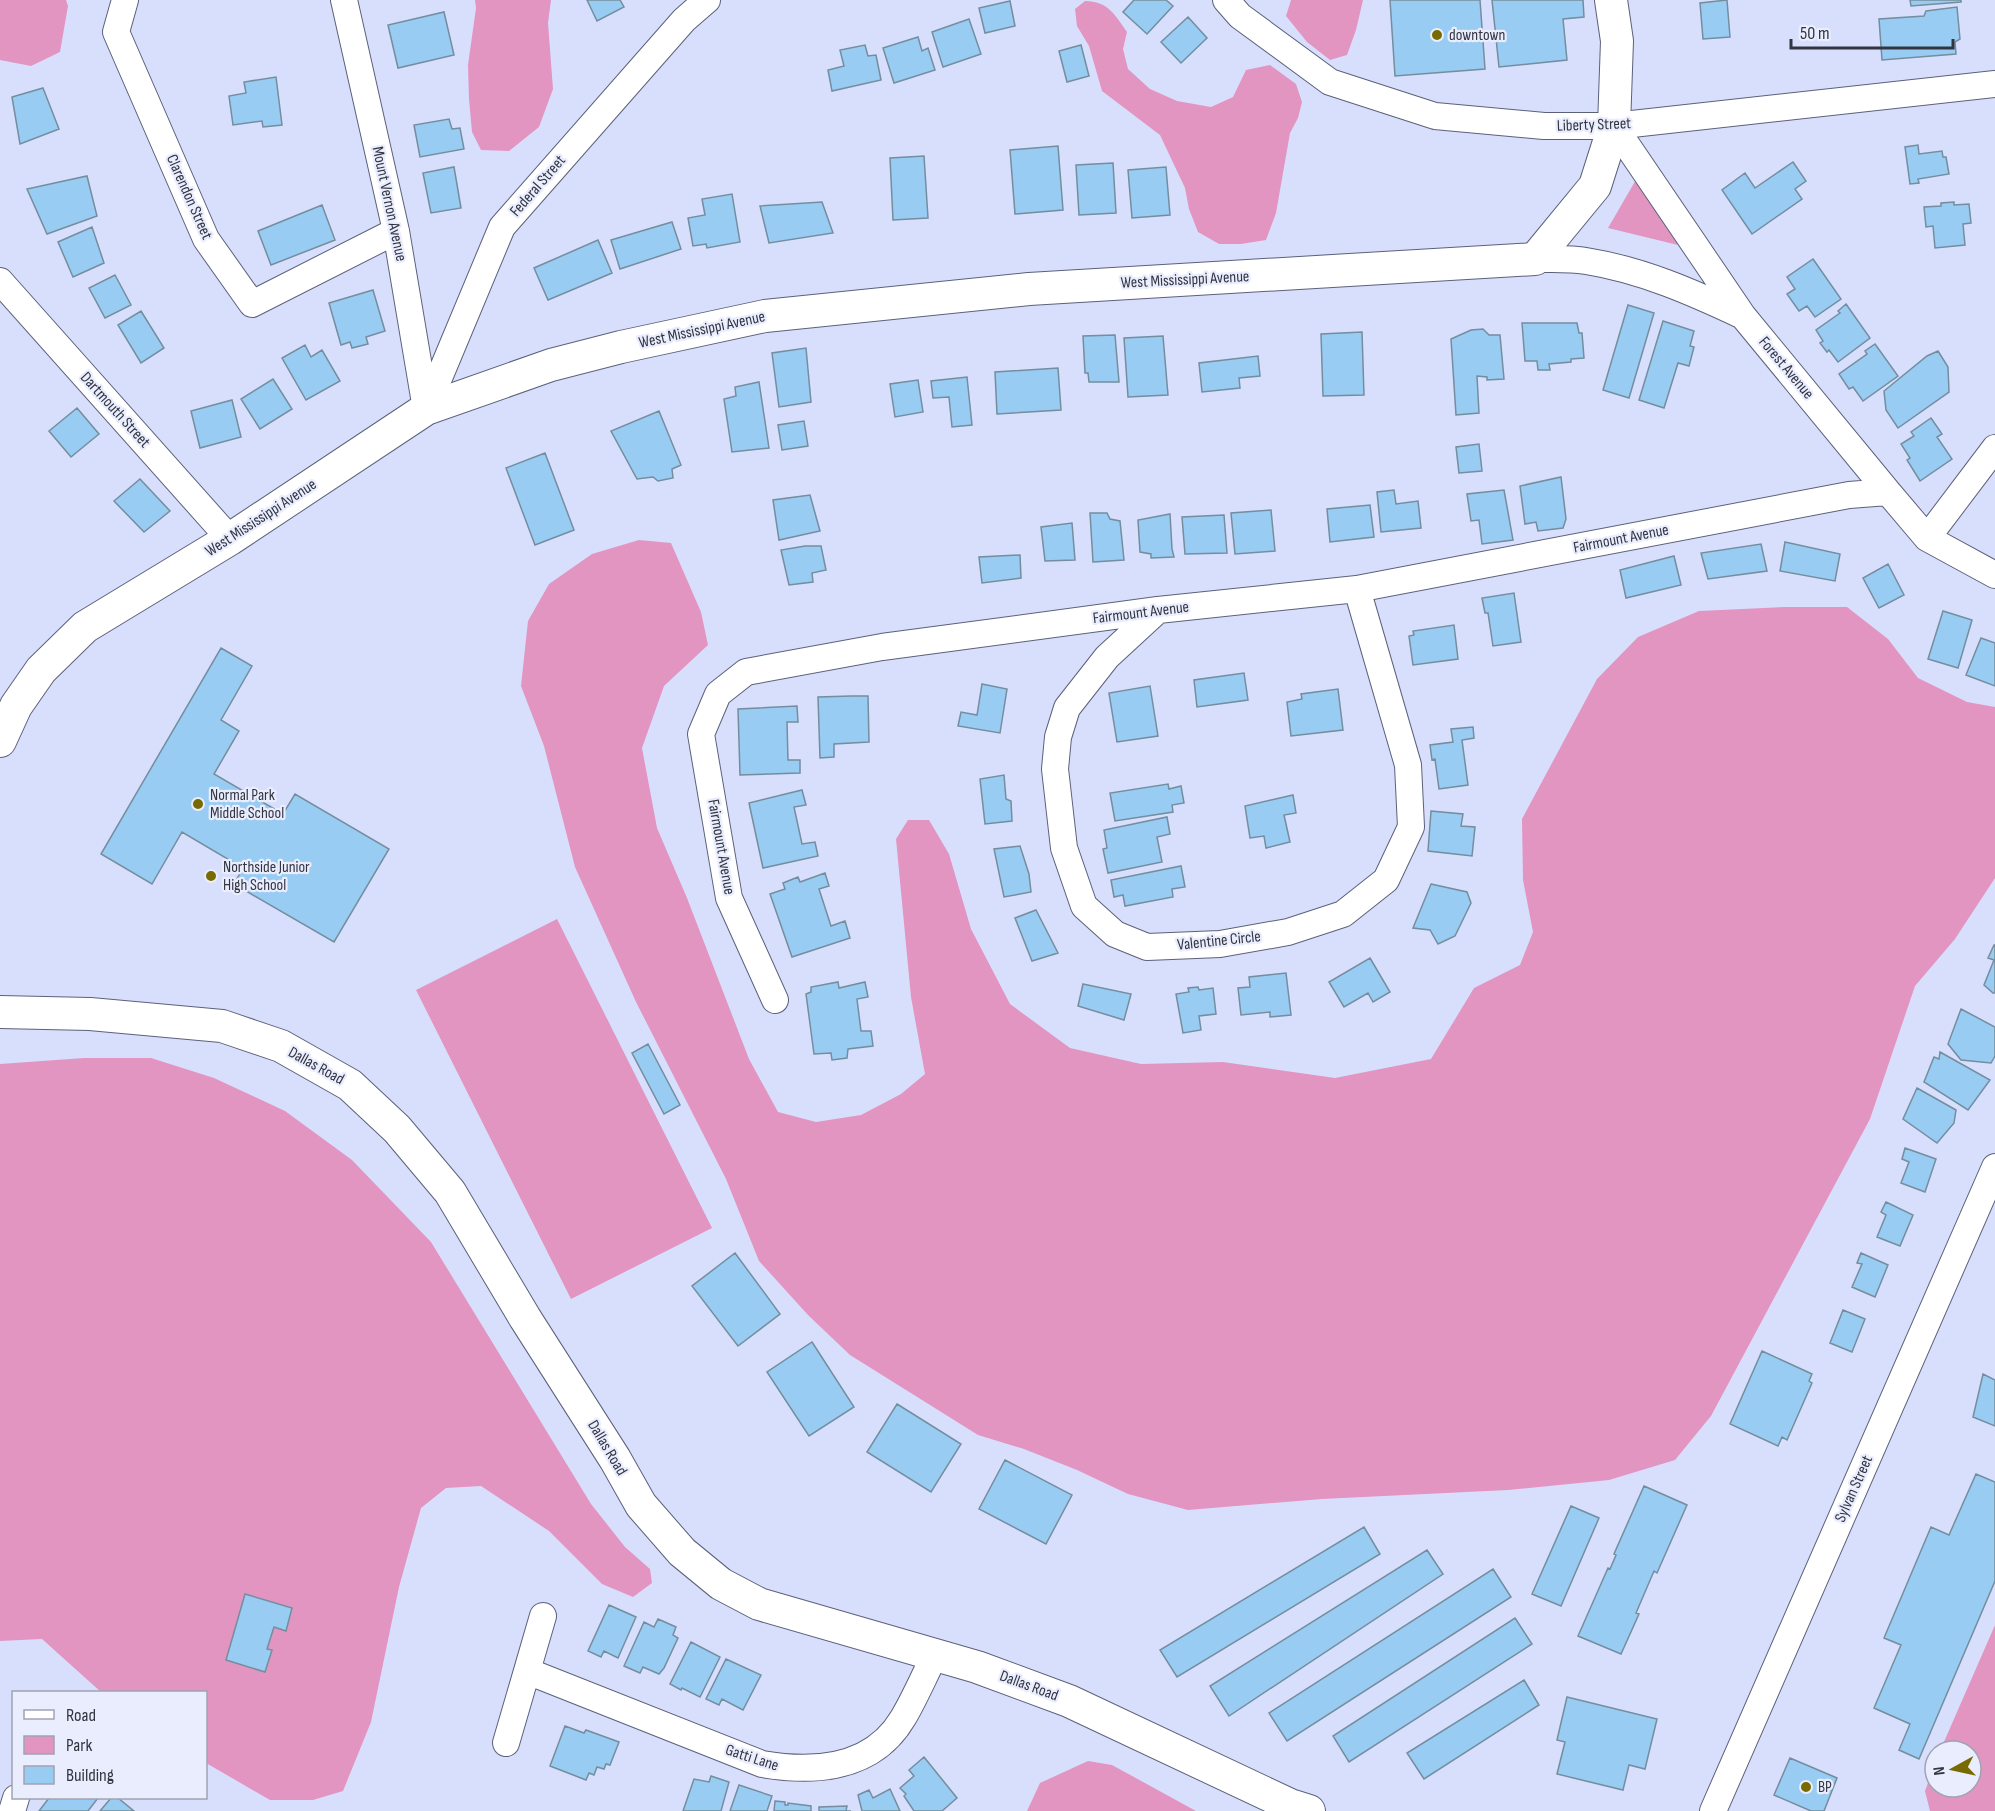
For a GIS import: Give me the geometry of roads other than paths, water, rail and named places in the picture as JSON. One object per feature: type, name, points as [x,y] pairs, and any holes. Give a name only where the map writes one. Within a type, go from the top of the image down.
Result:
[{"type":"street","name":"Clarendon Street","points":[[125,0],[116,32],[206,239],[252,304],[396,231]]},
{"type":"street","name":"Mount Vernon Avenue","points":[[344,0],[396,231],[426,409]]},
{"type":"street","name":"Federal Street","points":[[426,409],[502,227],[684,20],[707,0]]},
{"type":"street","name":"Liberty Street","points":[[1226,0],[1240,16],[1330,82],[1435,116],[1544,126],[1614,126],[1995,84]]},
{"type":"street","points":[[1535,259],[1595,186],[1614,126],[1617,41],[1611,0]]},
{"type":"street","name":"Forest Avenue","points":[[1614,126],[1743,316],[1927,538],[1995,575]]},
{"type":"street","name":"West Mississippi Avenue","points":[[0,741],[16,706],[40,670],[85,627],[230,539],[426,409],[551,365],[621,347],[765,316],[1029,289],[1535,259],[1584,260],[1642,274],[1683,288],[1743,316]]},
{"type":"street","name":"Dartmouth Street","points":[[0,281],[230,539]]},
{"type":"street","points":[[1927,538],[1995,448]]},
{"type":"street","name":"Fairmount Avenue","points":[[775,1000],[729,898],[701,734],[718,694],[746,672],[882,647],[1158,610],[1357,590],[1849,495],[1888,492]]},
{"type":"street","name":"Valentine Circle","points":[[1158,610],[1107,657],[1067,708],[1058,737],[1055,768],[1064,848],[1084,906],[1115,934],[1147,947],[1220,944],[1288,932],[1343,914],[1386,880],[1411,827],[1408,765],[1357,590]]},
{"type":"street","name":"Dallas Road","points":[[0,1012],[90,1014],[222,1026],[281,1046],[350,1085],[397,1129],[450,1191],[641,1505],[682,1552],[721,1584],[759,1604],[977,1667],[1069,1701],[1290,1805],[1309,1811]]},
{"type":"street","name":"Sylvan Street","points":[[1713,1811],[1995,1167]]},
{"type":"street","points":[[506,1743],[543,1616]]},
{"type":"street","name":"Gatti Lane","points":[[527,1671],[762,1764],[789,1769],[816,1769],[853,1761],[878,1747],[902,1720],[934,1655]]},
{"type":"place","name":"downtown","points":[[1437,35]]},
{"type":"place","name":"Normal Park Middle School","points":[[198,804]]},
{"type":"place","name":"Northside Junior High School","points":[[211,876]]},
{"type":"place","name":"BP","points":[[1806,1787]]}]
